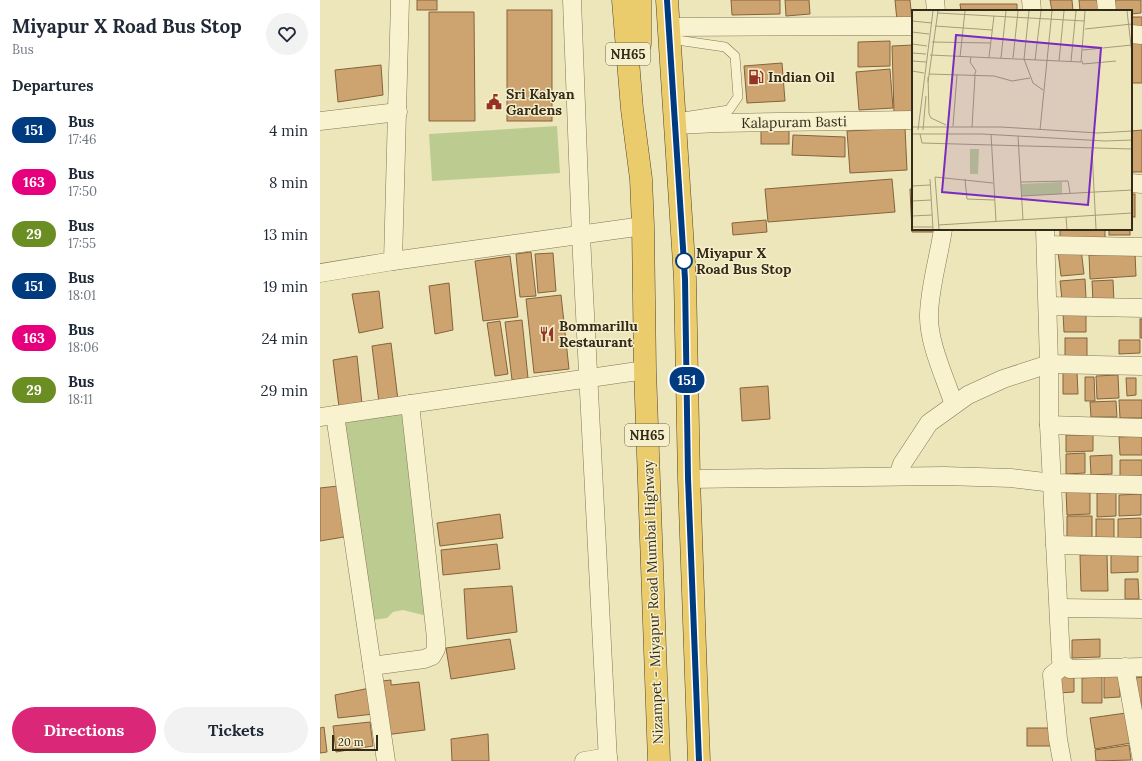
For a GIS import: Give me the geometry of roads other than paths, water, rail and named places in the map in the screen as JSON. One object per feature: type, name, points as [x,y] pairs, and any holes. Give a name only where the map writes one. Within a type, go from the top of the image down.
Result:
[{"type":"highway","name":"NH65","points":[[623,0],[632,109]]},
{"type":"highway","points":[[632,109],[640,56],[640,0]]},
{"type":"highway","name":"NH65","points":[[667,0],[685,279],[688,478],[699,761]]},
{"type":"highway","name":"Nizampet - Miyapur Road Mumbai Highway","points":[[632,109],[641,180],[643,226],[645,370],[659,761]]},
{"type":"street","points":[[393,261],[400,0]]},
{"type":"street","points":[[572,0],[581,236],[608,759],[584,761]]},
{"type":"street","points":[[935,0],[936,10]]},
{"type":"street","points":[[1031,0],[1032,10]]},
{"type":"street","points":[[1106,0],[1107,10]]},
{"type":"street","points":[[670,33],[912,26]]},
{"type":"street","points":[[320,120],[398,112]]},
{"type":"street","name":"Kalapuram Basti","points":[[675,121],[727,122],[912,120]]},
{"type":"street","points":[[1132,183],[1142,184]]},
{"type":"street","points":[[320,273],[393,261],[581,236],[643,226]]},
{"type":"street","points":[[943,230],[932,285],[929,314],[932,341],[954,405]]},
{"type":"street","points":[[1142,247],[1046,237],[1049,425],[1061,660],[1064,665],[1070,669],[1134,667],[1142,761]]},
{"type":"street","points":[[1048,306],[1142,308]]},
{"type":"street","points":[[898,476],[902,464],[929,423],[968,395],[1003,379],[1049,364],[1142,366]]},
{"type":"street","points":[[386,761],[372,666],[328,416],[645,370]]},
{"type":"street","points":[[372,666],[424,659],[432,656],[436,649],[410,404]]},
{"type":"street","points":[[1049,425],[1142,428]]},
{"type":"street","points":[[688,478],[944,476],[1011,478],[1053,483],[1142,485]]},
{"type":"street","points":[[1055,545],[1142,547]]},
{"type":"street","points":[[1059,608],[1142,609]]},
{"type":"street","points":[[1062,761],[1058,739],[1052,675],[1064,665]]},
{"type":"lane","points":[[670,33],[725,47],[735,56],[738,97],[729,110],[675,121]]},
{"type":"place","name":"Indian Oil","points":[[756,77]]},
{"type":"place","name":"Sri Kalyan Gardens","points":[[494,102]]},
{"type":"place","name":"Miyapur X Road Bus Stop","points":[[684,261]]},
{"type":"place","name":"Bommarillu Restaurant","points":[[547,334]]}]
